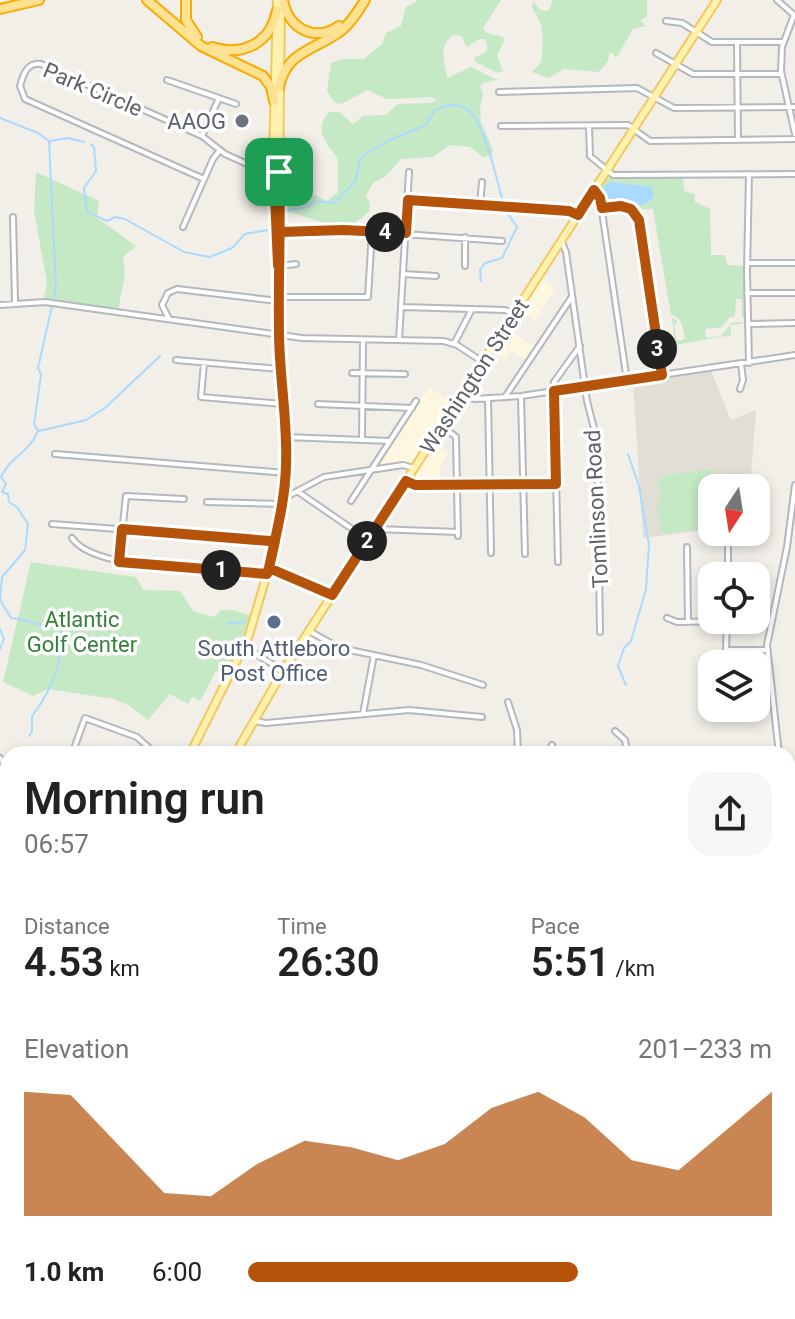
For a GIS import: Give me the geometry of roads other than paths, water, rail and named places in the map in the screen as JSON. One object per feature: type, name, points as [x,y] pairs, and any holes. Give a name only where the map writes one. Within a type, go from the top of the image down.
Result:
[{"type":"highway","points":[[0,9],[39,0]]},
{"type":"highway","points":[[147,0],[201,46],[263,76],[271,87],[274,101]]},
{"type":"highway","points":[[186,0],[185,17],[192,31],[206,43],[223,50],[244,49],[262,40],[272,27],[277,10]]},
{"type":"highway","points":[[280,0],[293,24],[305,32],[318,34],[330,32],[340,25],[358,0]]},
{"type":"highway","points":[[279,88],[283,71],[290,61],[341,31],[365,0]]},
{"type":"main road","points":[[194,746],[245,647],[268,571],[284,496],[286,437],[280,369],[274,101],[277,10],[280,0]]},
{"type":"main road","points":[[278,265],[280,232],[276,172],[280,0]]},
{"type":"main road","name":"Washington Street","points":[[240,746],[283,671],[717,0]]},
{"type":"street","points":[[501,126],[628,125],[632,131],[650,141],[795,137],[792,108],[781,74],[784,42],[794,15],[777,0]]},
{"type":"street","points":[[666,21],[682,23],[712,42],[784,42]]},
{"type":"street","points":[[737,42],[738,140]]},
{"type":"street","points":[[656,53],[693,74],[781,74]]},
{"type":"street","name":"Park Circle","points":[[204,179],[25,99],[20,91],[21,80],[30,65],[41,64],[202,136],[220,150],[265,172],[276,172]]},
{"type":"street","points":[[167,80],[236,104]]},
{"type":"street","points":[[499,92],[637,88],[674,108],[792,108]]},
{"type":"street","points":[[202,136],[219,98]]},
{"type":"street","points":[[589,125],[590,156],[618,175],[795,174]]},
{"type":"street","points":[[183,227],[220,150]]},
{"type":"street","points":[[399,340],[409,172]]},
{"type":"street","points":[[749,174],[749,363]]},
{"type":"street","points":[[480,205],[482,182]]},
{"type":"street","points":[[594,190],[602,208],[627,381]]},
{"type":"street","points":[[408,200],[569,211],[578,215]]},
{"type":"street","points":[[602,208],[626,207],[638,216],[662,375]]},
{"type":"street","points":[[13,217],[15,302]]},
{"type":"street","points":[[171,321],[162,305],[168,293],[177,289],[278,299],[368,297],[372,231]]},
{"type":"street","points":[[280,232],[372,231],[502,241]]},
{"type":"street","points":[[465,237],[465,266]]},
{"type":"street","name":"Tomlinson Road","points":[[561,241],[566,252],[597,440],[600,632]]},
{"type":"street","points":[[747,263],[795,263]]},
{"type":"street","points":[[278,265],[296,264]]},
{"type":"street","points":[[403,274],[436,276]]},
{"type":"street","points":[[747,293],[795,293]]},
{"type":"street","points":[[505,397],[573,296]]},
{"type":"street","points":[[0,305],[15,302],[54,303],[279,335],[454,344],[483,362]]},
{"type":"street","points":[[401,307],[505,310],[514,314]]},
{"type":"street","points":[[454,344],[472,309]]},
{"type":"street","points":[[748,324],[795,323]]},
{"type":"street","points":[[362,438],[363,340]]},
{"type":"street","points":[[554,382],[580,346]]},
{"type":"street","points":[[462,394],[474,399],[521,396],[795,355]]},
{"type":"street","points":[[176,360],[280,369]]},
{"type":"street","points":[[204,363],[200,396],[283,404]]},
{"type":"street","points":[[740,389],[743,380],[741,364]]},
{"type":"street","points":[[352,373],[405,374]]},
{"type":"street","points":[[554,391],[558,562]]},
{"type":"street","points":[[521,396],[525,554]]},
{"type":"street","points":[[488,398],[491,553]]},
{"type":"street","points":[[351,501],[416,401]]},
{"type":"street","points":[[318,404],[412,408]]},
{"type":"street","points":[[375,529],[458,534],[456,437],[442,426]]},
{"type":"street","points":[[286,437],[390,441]]},
{"type":"street","points":[[55,454],[286,473]]},
{"type":"street","points":[[284,496],[324,477],[403,465],[414,468]]},
{"type":"street","points":[[406,481],[415,485],[457,486],[556,484]]},
{"type":"street","points":[[767,650],[793,516],[795,485]]},
{"type":"street","points":[[297,491],[368,540]]},
{"type":"street","points":[[119,562],[126,496],[184,499]]},
{"type":"street","points":[[207,502],[283,504]]},
{"type":"street","points":[[52,524],[275,541]]},
{"type":"street","points":[[72,538],[86,550],[119,562],[268,571],[332,595]]},
{"type":"street","points":[[687,547],[688,622]]},
{"type":"street","points":[[728,547],[728,562]]},
{"type":"street","points":[[667,618],[698,621]]},
{"type":"street","points":[[309,631],[336,647],[427,667],[483,685]]},
{"type":"street","points":[[245,647],[283,671]]},
{"type":"street","points":[[363,714],[374,655]]},
{"type":"street","points":[[770,676],[778,746]]},
{"type":"street","points":[[508,702],[517,730],[518,746]]},
{"type":"street","points":[[254,721],[266,723],[409,710],[482,717]]},
{"type":"street","points":[[75,746],[85,718],[133,735],[146,746]]},
{"type":"street","points":[[615,731],[625,740],[626,746]]},
{"type":"water","points":[[610,182],[650,187],[654,192],[653,199],[643,205],[608,200],[603,187]]},
{"type":"waterway","points":[[284,211],[308,207],[314,201],[334,203],[355,182],[361,157],[388,141],[426,125],[435,110],[453,105],[465,108],[478,124],[503,202]]},
{"type":"waterway","points":[[0,118],[38,133],[49,141],[56,288],[38,368],[41,375],[34,424],[38,431],[1,477],[6,484],[2,492],[8,494],[9,502],[17,507],[28,524],[25,550],[2,577],[0,601]]},
{"type":"waterway","points":[[50,141],[68,138],[84,142]]},
{"type":"waterway","points":[[91,144],[94,147],[96,171],[84,188],[87,212],[107,221],[115,217],[125,219],[184,252],[210,257],[232,248],[245,234],[268,230]]},
{"type":"waterway","points":[[481,281],[480,270],[485,263],[502,258],[517,227],[506,211]]},
{"type":"waterway","points":[[39,431],[86,420],[105,408],[160,356]]},
{"type":"waterway","points":[[626,685],[618,666],[624,648],[631,641],[646,589],[649,545],[639,486],[628,454]]},
{"type":"waterway","points":[[0,600],[11,618],[43,625],[61,612],[91,626],[105,624]]},
{"type":"waterway","points":[[29,736],[32,716],[49,689],[58,666],[65,615]]},
{"type":"waterway","points":[[228,623],[244,622]]},
{"type":"waterway","points":[[0,629],[4,639],[0,649]]},
{"type":"place","name":"AAOG","points":[[242,121]]},
{"type":"place","name":"South Attleboro Post Office","points":[[274,622]]},
{"type":"park label","name":"Atlantic Golf Center","points":[[82,632]]}]
